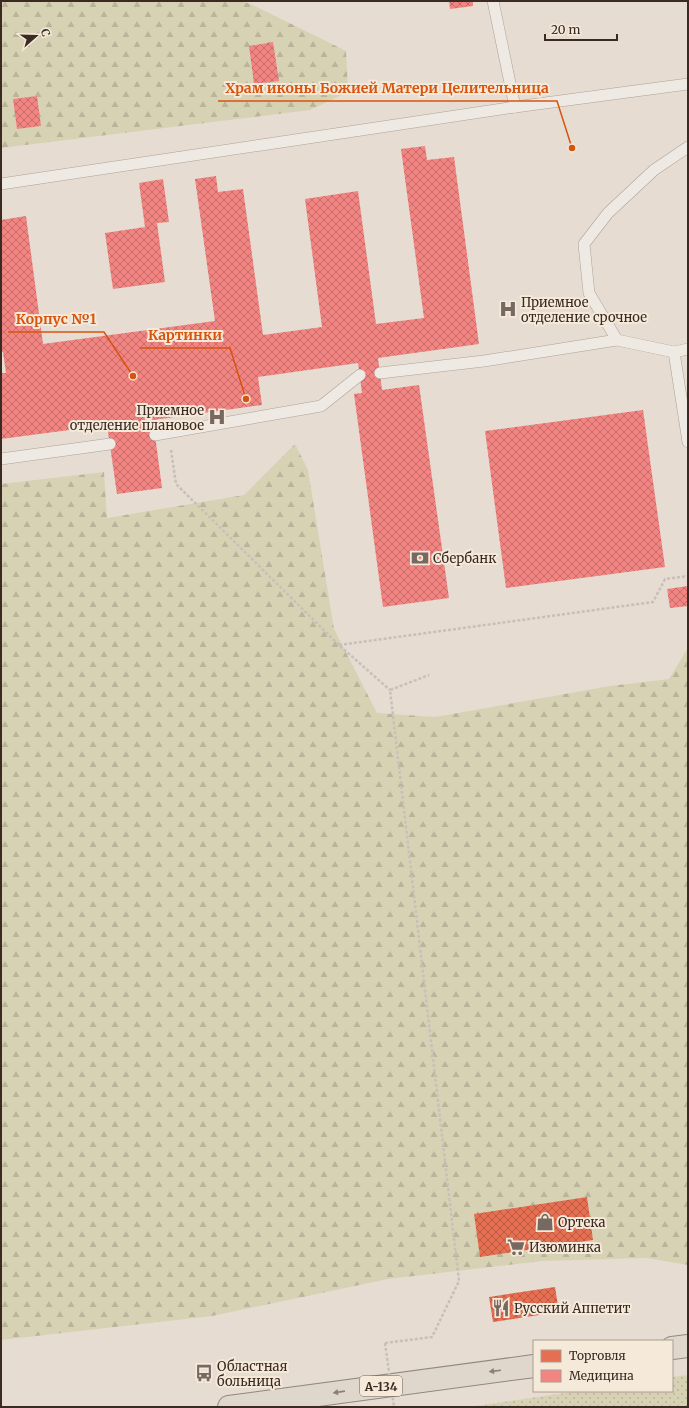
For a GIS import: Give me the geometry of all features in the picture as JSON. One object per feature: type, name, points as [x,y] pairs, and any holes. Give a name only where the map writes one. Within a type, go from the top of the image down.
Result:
[{"type":"highway","points":[[673,1348],[688,1346]]},
{"type":"highway","name":"А-134","points":[[229,1407],[533,1366]]},
{"type":"lane","points":[[494,1],[515,107]]},
{"type":"lane","points":[[1,184],[515,107],[688,84]]},
{"type":"lane","points":[[617,340],[589,293],[584,244],[608,213],[648,175],[688,147]]},
{"type":"lane","points":[[380,373],[484,361],[617,340],[674,352],[688,349]]},
{"type":"lane","points":[[674,352],[688,442]]},
{"type":"lane","points":[[155,435],[321,406],[360,375]]},
{"type":"lane","points":[[1,459],[110,444]]},
{"type":"path","points":[[168,433],[176,484],[338,644],[390,690],[459,1281],[432,1337],[385,1343],[394,1407]]},
{"type":"path","points":[[338,644],[653,602],[665,579],[688,576]]},
{"type":"path","points":[[390,690],[429,675]]},
{"type":"green space","points":[[1,1],[241,1],[251,4],[346,51],[348,92],[310,110],[1,148]]},
{"type":"green space","points":[[295,444],[308,470],[334,629],[377,713],[435,717],[610,686],[669,679],[688,650],[688,1265],[646,1258],[543,1261],[388,1279],[212,1316],[1,1340],[1,484],[104,472],[107,518],[244,495]]},
{"type":"green space","points":[[688,1375],[688,1407],[469,1407],[572,1392],[673,1392],[673,1377]]},
{"type":"building: Торговля","points":[[587,1197],[593,1240],[480,1257],[474,1214]]},
{"type":"building: Торговля","points":[[555,1287],[559,1312],[493,1322],[489,1297]]},
{"type":"building: Медицина","points":[[449,1],[473,1],[473,6],[450,9]]},
{"type":"building: Медицина","points":[[273,42],[279,81],[254,84],[249,46]]},
{"type":"building: Медицина","points":[[37,96],[41,126],[17,129],[13,99]]},
{"type":"building: Медицина","points":[[425,146],[427,160],[454,157],[479,344],[378,358],[382,390],[419,385],[449,598],[383,607],[354,394],[362,393],[358,363],[258,377],[262,405],[153,420],[162,488],[117,494],[107,425],[1,439],[1,373],[6,373],[3,352],[1,352],[1,220],[26,216],[43,344],[215,321],[195,179],[216,176],[218,192],[243,189],[263,335],[322,327],[305,199],[358,191],[376,324],[424,318],[401,149]]},
{"type":"building: Медицина","points":[[163,179],[169,222],[157,223],[165,282],[113,289],[105,233],[145,227],[139,183]]},
{"type":"building: Медицина","points":[[643,410],[665,567],[506,588],[485,431]]},
{"type":"building: Медицина","points":[[688,586],[688,606],[670,608],[667,589]]},
{"type":"place","name":"Храм иконы Божией Матери Целительница","points":[[572,148]]},
{"type":"place","name":"Приемное отделение срочное","points":[[508,309]]},
{"type":"place","name":"Корпус №1","points":[[133,376]]},
{"type":"place","name":"Картинки","points":[[246,399]]},
{"type":"place","name":"Приемное отделение плановое","points":[[217,417]]},
{"type":"place","name":"Сбербанк","points":[[420,558]]},
{"type":"place","name":"Ортека","points":[[545,1222]]},
{"type":"place","name":"Изюминка","points":[[516,1247]]},
{"type":"place","name":"Русский Аппетит","points":[[501,1308]]},
{"type":"place","name":"Областная больница","points":[[204,1373]]}]
